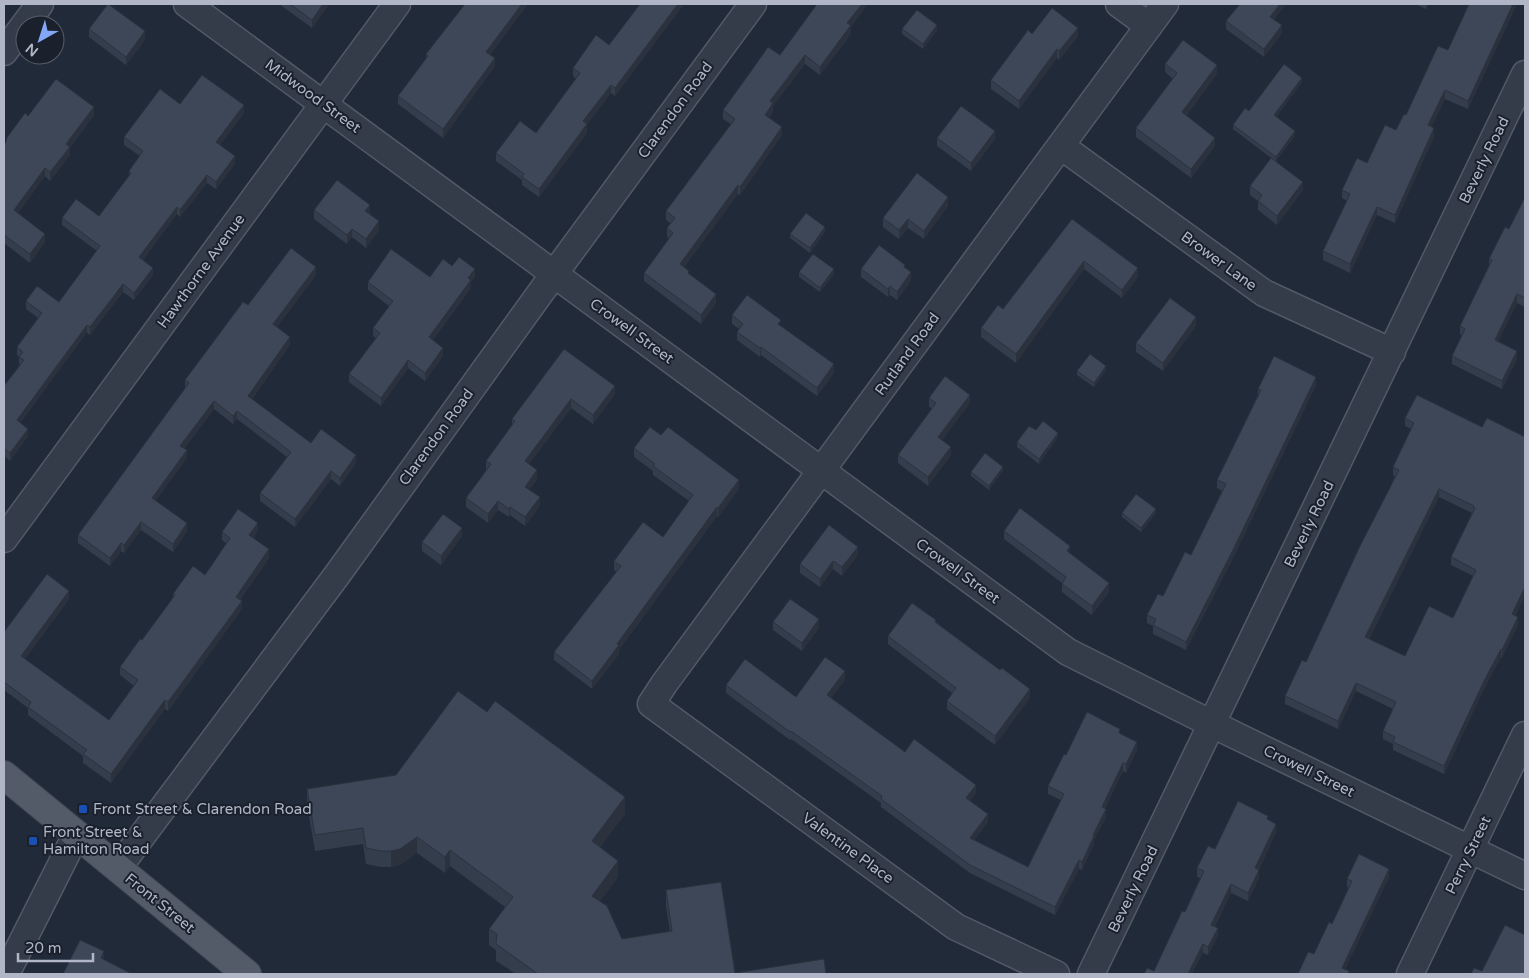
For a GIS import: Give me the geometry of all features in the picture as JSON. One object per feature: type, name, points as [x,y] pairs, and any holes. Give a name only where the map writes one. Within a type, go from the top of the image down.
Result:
[{"type":"main road","name":"Front Street","points":[[4,775],[246,974]]},
{"type":"street","points":[[4,52],[40,4]]},
{"type":"street","name":"Midwood Street","points":[[187,4],[438,189]]},
{"type":"street","name":"Hawthorne Avenue","points":[[4,539],[397,4]]},
{"type":"street","name":"Clarendon Road","points":[[118,868],[336,575],[753,4]]},
{"type":"street","points":[[1119,4],[1149,26]]},
{"type":"street","name":"Rutland Road","points":[[650,704],[1165,4]]},
{"type":"street","name":"Beverly Road","points":[[1091,974],[1525,74]]},
{"type":"street","name":"Brower Lane","points":[[1061,146],[1264,293],[1392,352]]},
{"type":"street","name":"Crowell Street","points":[[438,189],[1068,652],[1525,876]]},
{"type":"street","name":"Valentine Place","points":[[650,704],[956,927],[1056,974]]},
{"type":"street","name":"Perry Street","points":[[1410,974],[1525,735]]},
{"type":"street","points":[[6,974],[76,835]]},
{"type":"building","points":[[108,4],[145,31],[126,57],[89,29]]},
{"type":"building","points":[[290,4],[323,4],[312,20]]},
{"type":"building","points":[[465,4],[522,4],[486,52],[495,58],[443,129],[398,96],[428,56],[426,54]]},
{"type":"building","points":[[640,4],[678,4],[615,88],[611,85],[583,121],[587,124],[539,189],[522,177],[524,174],[496,153],[520,121],[536,133],[580,73],[573,68],[596,35],[609,45]]},
{"type":"building","points":[[817,4],[862,4],[847,23],[851,25],[820,67],[805,55],[770,101],[773,103],[765,115],[782,127],[740,187],[738,185],[680,264],[689,271],[688,273],[716,294],[701,315],[644,273],[673,233],[667,228],[675,218],[666,211],[735,119],[723,110],[768,47],[780,55]]},
{"type":"building","points":[[1240,4],[1280,4],[1270,17],[1282,25],[1264,49],[1226,21]]},
{"type":"building","points":[[1469,4],[1513,4],[1468,101],[1445,90],[1428,125],[1434,128],[1395,215],[1377,207],[1350,264],[1323,251],[1350,194],[1342,190],[1357,158],[1367,163],[1385,125],[1396,130],[1404,114],[1406,115],[1438,46],[1448,50]]},
{"type":"building","points":[[1052,8],[1078,28],[1059,51],[1057,49],[1019,101],[991,80],[1028,30],[1032,34]]},
{"type":"building","points":[[917,10],[937,25],[923,44],[902,29]]},
{"type":"building","points":[[1183,40],[1217,65],[1182,112],[1215,138],[1191,169],[1136,128],[1177,73],[1165,64]]},
{"type":"building","points":[[1284,64],[1302,78],[1274,115],[1295,131],[1276,157],[1233,125],[1245,108],[1249,111]]},
{"type":"building","points":[[202,75],[244,105],[216,142],[235,156],[216,182],[207,175],[180,210],[177,207],[139,257],[153,268],[134,293],[123,284],[90,327],[87,325],[17,420],[28,429],[10,453],[4,448],[4,386],[24,360],[19,357],[23,352],[17,347],[42,313],[26,301],[37,286],[59,302],[100,246],[62,218],[76,199],[99,216],[131,173],[129,171],[143,151],[124,137],[160,89],[180,104]]},
{"type":"building","points":[[56,79],[94,107],[66,144],[70,147],[50,172],[45,168],[14,210],[45,234],[30,254],[4,235],[4,145],[6,139],[25,113],[28,116]]},
{"type":"building","points":[[961,106],[995,131],[971,163],[937,138]]},
{"type":"building","points":[[1271,158],[1303,182],[1277,216],[1258,201],[1262,195],[1250,186]]},
{"type":"building","points":[[917,173],[948,197],[924,231],[908,219],[899,230],[883,218]]},
{"type":"building","points":[[337,180],[370,205],[365,211],[379,221],[366,239],[352,229],[347,235],[314,210]]},
{"type":"building","points":[[1525,197],[1525,298],[1517,294],[1495,340],[1517,351],[1502,381],[1452,356],[1465,329],[1460,326],[1492,260],[1489,259],[1505,227],[1509,229]]},
{"type":"building","points":[[806,213],[825,227],[810,248],[790,234]]},
{"type":"building","points":[[1072,219],[1138,268],[1122,290],[1084,261],[1016,354],[981,328],[998,305],[1003,309]]},
{"type":"building","points":[[879,245],[911,272],[897,292],[890,286],[888,289],[861,269]]},
{"type":"building","points":[[291,248],[316,267],[273,324],[290,337],[248,396],[311,443],[321,429],[356,455],[340,478],[331,471],[295,519],[260,493],[291,452],[237,411],[233,416],[214,401],[180,446],[187,450],[152,498],[187,523],[173,544],[141,522],[124,545],[121,543],[110,558],[78,535],[189,383],[185,380],[243,302],[248,305]]},
{"type":"building","points":[[391,249],[430,277],[443,259],[452,266],[459,257],[475,269],[468,278],[471,280],[429,337],[443,348],[425,373],[408,360],[381,398],[349,374],[380,333],[373,328],[393,301],[368,282]]},
{"type":"building","points":[[813,254],[834,269],[820,288],[799,272]]},
{"type":"building","points":[[747,295],[781,320],[778,324],[834,364],[817,388],[737,332],[743,324],[732,315]]},
{"type":"building","points":[[1170,298],[1196,317],[1163,363],[1136,343]]},
{"type":"building","points":[[564,349],[615,386],[593,415],[571,399],[525,461],[537,470],[525,487],[540,497],[525,517],[498,501],[488,514],[466,498],[491,464],[486,461],[515,421],[512,419]]},
{"type":"building","points":[[1090,354],[1106,366],[1094,383],[1077,371]]},
{"type":"building","points":[[1274,356],[1316,377],[1234,548],[1186,642],[1153,625],[1156,619],[1147,615],[1158,594],[1163,596],[1185,552],[1191,555],[1226,484],[1217,480],[1261,390],[1258,389]]},
{"type":"building","points":[[945,376],[970,395],[938,437],[951,447],[928,477],[898,455],[936,403],[929,398]]},
{"type":"building","points":[[1417,395],[1482,427],[1487,418],[1525,437],[1525,587],[1512,614],[1518,617],[1485,679],[1444,766],[1393,742],[1395,737],[1383,731],[1396,702],[1356,683],[1338,721],[1285,696],[1302,660],[1306,662],[1360,546],[1399,470],[1393,467],[1414,423],[1405,418]],"holes":[[[1439,489],[1475,508],[1451,557],[1476,570],[1453,618],[1429,606],[1405,656],[1365,637]]]},
{"type":"building","points":[[1043,421],[1058,433],[1039,459],[1017,442],[1029,426],[1036,430]]},
{"type":"building","points":[[650,427],[661,435],[668,427],[739,480],[717,507],[592,681],[554,652],[621,566],[614,561],[643,522],[663,537],[693,495],[653,466],[655,464],[634,448]]},
{"type":"building","points":[[985,453],[1003,467],[989,486],[971,472]]},
{"type":"building","points":[[1136,494],[1156,509],[1141,528],[1122,513]]},
{"type":"building","points":[[1020,508],[1070,546],[1067,551],[1109,583],[1092,606],[1062,584],[1066,577],[1004,531]]},
{"type":"building","points":[[238,509],[258,523],[249,535],[269,549],[236,597],[242,601],[168,702],[165,700],[111,774],[83,754],[87,750],[28,707],[31,702],[4,682],[4,632],[47,574],[69,591],[21,656],[109,720],[138,680],[120,667],[175,595],[173,594],[193,566],[205,575],[230,538],[222,532]]},
{"type":"building","points":[[443,514],[462,528],[441,556],[422,542]]},
{"type":"building","points":[[829,525],[858,547],[842,567],[833,561],[820,579],[800,564]]},
{"type":"building","points":[[790,599],[819,619],[802,643],[773,622]]},
{"type":"building","points":[[912,603],[1000,670],[1002,668],[1030,689],[995,736],[947,701],[956,688],[888,636]]},
{"type":"building","points":[[825,657],[845,671],[827,695],[905,752],[914,739],[976,785],[966,798],[988,814],[970,838],[1028,867],[1064,794],[1048,786],[1087,712],[1120,729],[1119,733],[1137,742],[1126,764],[1123,763],[1102,807],[1106,809],[1082,862],[1079,860],[1055,907],[970,865],[881,799],[882,796],[726,685],[745,659],[796,697]]},
{"type":"building","points":[[458,691],[487,712],[495,701],[625,797],[592,841],[618,861],[592,896],[607,906],[622,939],[672,931],[666,890],[721,882],[735,973],[824,959],[826,974],[538,974],[496,944],[497,934],[489,929],[513,897],[450,850],[445,857],[417,837],[400,849],[391,851],[366,848],[363,828],[315,835],[307,789],[396,775]]},
{"type":"building","points":[[1238,801],[1268,816],[1267,819],[1276,824],[1255,868],[1259,870],[1248,893],[1231,884],[1211,925],[1218,928],[1208,947],[1203,944],[1188,974],[1144,974],[1147,968],[1154,971],[1182,911],[1185,912],[1204,871],[1197,868],[1208,846],[1215,849]]},
{"type":"building","points":[[1359,854],[1389,869],[1342,968],[1349,971],[1348,974],[1298,974],[1308,952],[1314,954],[1329,922],[1332,924],[1352,881],[1347,879]]},
{"type":"building","points":[[1505,925],[1525,935],[1525,974],[1471,974],[1474,968],[1482,971]]},
{"type":"building","points":[[80,940],[104,951],[101,958],[132,974],[63,974]]},
{"type":"place","name":"Front Street & Clarendon Road","points":[[83,809]]},
{"type":"place","name":"Front Street & Hamilton Road","points":[[33,841]]}]
